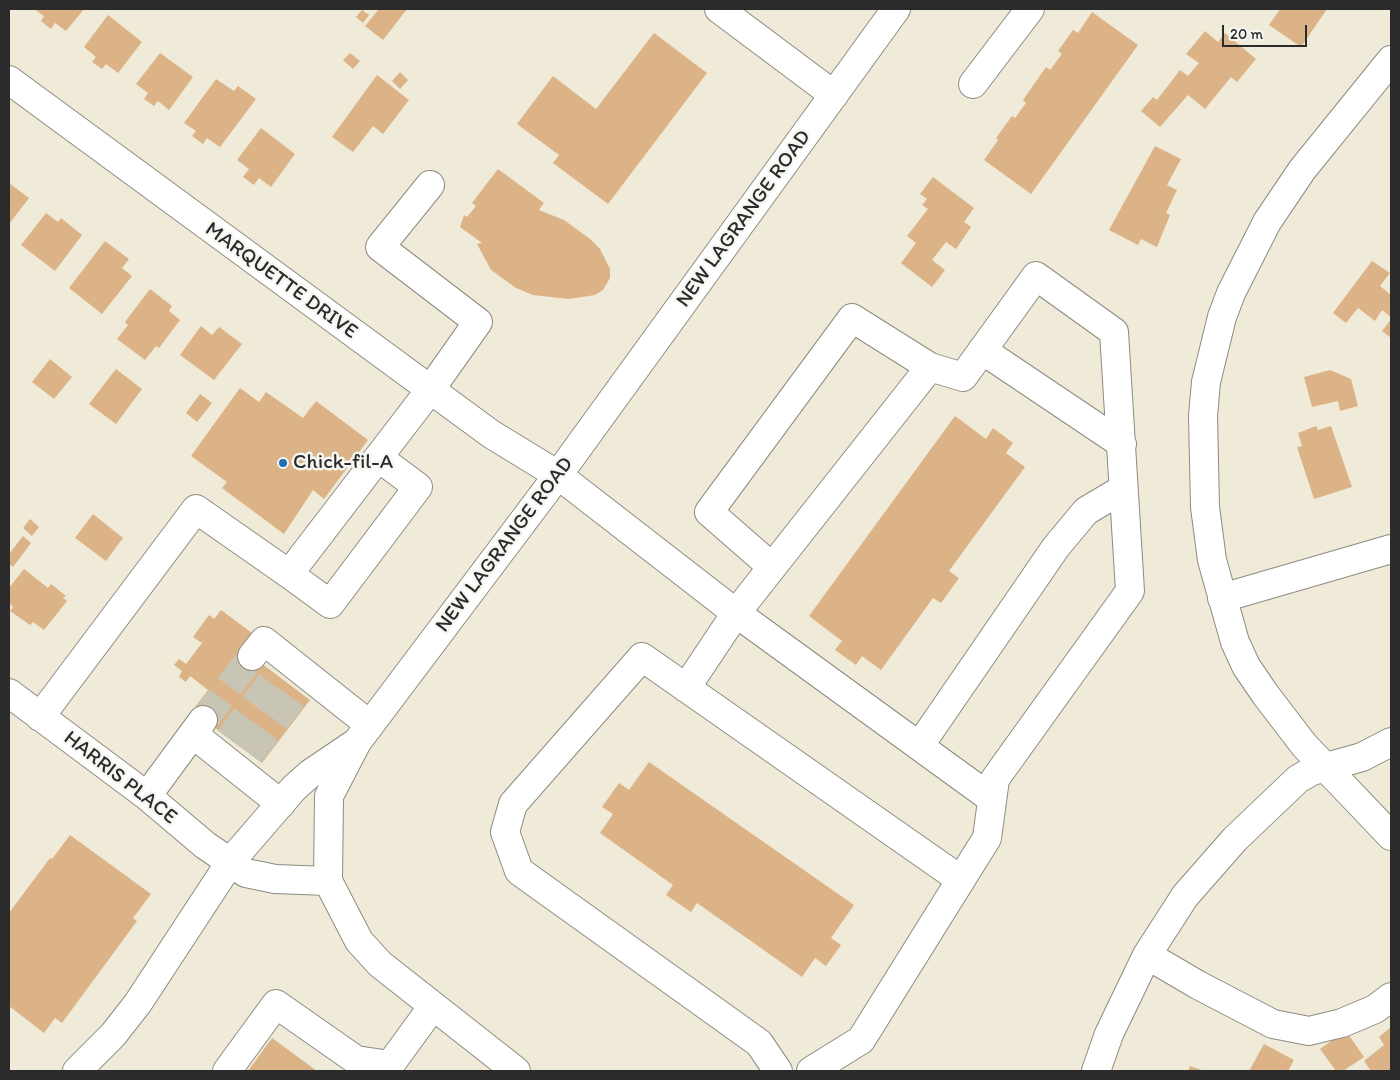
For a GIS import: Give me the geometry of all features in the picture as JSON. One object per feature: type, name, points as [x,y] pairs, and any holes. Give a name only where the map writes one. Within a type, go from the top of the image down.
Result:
[{"type":"main road","points":[[719,9],[834,95]]},
{"type":"main road","name":"NEW LAGRANGE ROAD","points":[[501,1067],[433,1006],[380,964],[359,940],[328,881],[328,796],[363,733],[558,475],[896,9]]},
{"type":"main road","points":[[973,84],[1030,9]]},
{"type":"main road","points":[[1391,60],[1302,170],[1267,222],[1231,293],[1222,317],[1206,382],[1203,416],[1205,507],[1212,560],[1235,642],[1246,666],[1264,694],[1304,745],[1391,836]]},
{"type":"main road","name":"MARQUETTE DRIVE","points":[[9,80],[491,434],[558,475],[736,613],[992,799]]},
{"type":"main road","points":[[289,574],[430,390],[478,322],[380,247],[430,185]]},
{"type":"main road","points":[[772,568],[709,512],[852,318],[930,367],[963,377],[1036,276],[1114,332],[1130,591],[995,779],[987,838],[861,1040],[811,1071]]},
{"type":"main road","points":[[982,350],[1122,444]]},
{"type":"main road","points":[[686,688],[736,613],[930,367]]},
{"type":"main road","points":[[40,717],[196,509],[330,604],[418,487],[379,458]]},
{"type":"main road","points":[[920,745],[1056,547],[1086,511],[1123,489]]},
{"type":"main road","points":[[1222,598],[1391,548]]},
{"type":"main road","points":[[77,1071],[113,1035],[138,1003],[231,861],[310,773],[363,733],[282,667],[264,641],[252,656]]},
{"type":"main road","points":[[778,1071],[759,1042],[519,871],[505,832],[513,804],[642,657],[961,880]]},
{"type":"main road","name":"HARRIS PLACE","points":[[9,694],[148,796],[205,845],[246,873],[275,879],[328,881]]},
{"type":"main road","points":[[148,796],[198,727],[234,754],[281,804]]},
{"type":"main road","points":[[1096,1071],[1109,1034],[1147,955],[1185,896],[1235,839],[1298,779],[1312,771],[1362,757],[1391,742]]},
{"type":"main road","points":[[1147,955],[1198,985],[1273,1024],[1309,1030],[1342,1024],[1375,1009],[1391,997]]},
{"type":"main road","points":[[227,1071],[276,1004],[356,1060],[390,1065],[433,1006]]},
{"type":"building","points":[[34,9],[84,9],[66,31],[55,23],[51,29],[41,21],[44,16]]},
{"type":"building","points":[[379,9],[407,9],[383,40],[365,26]]},
{"type":"building","points":[[1280,9],[1327,9],[1301,47],[1269,25]]},
{"type":"building","points":[[362,10],[369,15],[363,23],[356,17]]},
{"type":"building","points":[[1092,12],[1138,45],[1031,194],[984,160],[998,140],[996,138],[1012,116],[1015,118],[1026,103],[1023,100],[1046,67],[1050,70],[1062,54],[1058,51],[1073,30],[1078,33]]},
{"type":"building","points":[[108,15],[142,42],[118,73],[106,64],[102,69],[92,62],[96,57],[84,47]]},
{"type":"building","points":[[1205,31],[1218,42],[1225,33],[1256,59],[1237,82],[1231,77],[1205,109],[1188,95],[1160,127],[1141,111],[1153,97],[1157,100],[1180,70],[1188,76],[1199,63],[1186,54]]},
{"type":"building","points":[[654,33],[707,73],[608,204],[553,163],[559,155],[517,124],[553,76],[596,109]]},
{"type":"building","points":[[160,53],[193,77],[169,110],[158,101],[154,106],[144,99],[148,93],[136,84]]},
{"type":"building","points":[[350,53],[360,61],[353,69],[343,60]]},
{"type":"building","points":[[400,72],[408,80],[400,89],[392,81]]},
{"type":"building","points":[[377,75],[409,100],[383,134],[373,126],[353,152],[332,137]]},
{"type":"building","points":[[216,79],[234,91],[238,86],[256,99],[220,147],[207,138],[203,144],[192,136],[196,131],[184,123]]},
{"type":"building","points":[[261,128],[295,154],[271,187],[259,178],[254,185],[243,177],[249,169],[237,160]]},
{"type":"building","points":[[1155,146],[1181,159],[1167,185],[1177,190],[1166,213],[1170,215],[1157,247],[1141,239],[1138,245],[1109,230]]},
{"type":"building","points":[[498,169],[544,203],[539,210],[564,220],[590,239],[600,249],[610,269],[610,278],[603,290],[595,295],[569,299],[533,295],[516,288],[491,270],[477,244],[482,243],[460,227],[464,215],[467,217],[476,206],[472,203]]},
{"type":"building","points":[[933,177],[974,208],[964,222],[971,227],[956,249],[946,242],[932,260],[945,270],[932,287],[901,263],[916,243],[907,236],[928,209],[922,205],[927,199],[920,194]]},
{"type":"building","points":[[9,183],[29,198],[9,224]]},
{"type":"building","points":[[46,213],[58,222],[61,218],[82,235],[55,271],[21,245]]},
{"type":"building","points":[[105,241],[129,259],[122,268],[132,276],[102,314],[69,288]]},
{"type":"building","points":[[1372,261],[1390,273],[1380,286],[1391,295],[1391,317],[1382,310],[1375,321],[1358,308],[1346,323],[1333,313]]},
{"type":"building","points":[[150,289],[172,306],[169,311],[180,320],[159,348],[156,346],[145,360],[117,339],[128,325],[125,322]]},
{"type":"building","points":[[1391,319],[1391,338],[1382,331]]},
{"type":"building","points":[[201,326],[212,335],[219,327],[242,344],[214,380],[180,355]]},
{"type":"building","points":[[50,359],[72,377],[54,399],[32,382]]},
{"type":"building","points":[[116,369],[142,389],[116,424],[89,404]]},
{"type":"building","points":[[1330,370],[1351,379],[1358,406],[1340,411],[1338,401],[1312,407],[1304,377]]},
{"type":"building","points":[[240,388],[259,402],[266,392],[303,418],[316,401],[368,440],[324,499],[313,490],[284,534],[222,488],[227,482],[191,456]]},
{"type":"building","points":[[200,394],[212,403],[197,422],[186,413]]},
{"type":"building","points":[[955,416],[986,439],[993,428],[1013,443],[1006,453],[1025,467],[949,571],[959,578],[941,603],[933,598],[881,670],[862,656],[856,665],[835,650],[842,641],[809,616]]},
{"type":"building","points":[[1316,426],[1318,430],[1331,426],[1352,487],[1314,499],[1297,447],[1302,446],[1298,433]]},
{"type":"building","points":[[93,514],[123,538],[106,561],[75,538]]},
{"type":"building","points":[[30,519],[39,527],[32,536],[23,528]]},
{"type":"building","points":[[23,536],[31,543],[13,567],[9,564],[9,554]]},
{"type":"building","points":[[24,569],[48,588],[51,584],[66,596],[63,598],[67,601],[44,630],[33,622],[30,625],[10,611],[13,607],[9,603],[9,588]]},
{"type":"building","points":[[221,610],[252,633],[241,648],[310,700],[262,763],[192,711],[208,690],[190,676],[186,682],[179,677],[182,671],[174,665],[179,659],[186,664],[202,643],[193,637],[209,615],[214,619]]},
{"type":"building","points":[[649,762],[854,905],[831,938],[841,945],[826,966],[815,958],[802,977],[697,903],[691,912],[666,895],[673,885],[600,833],[613,814],[602,807],[619,783],[629,790]]},
{"type":"building","points":[[70,835],[151,894],[133,918],[137,921],[62,1023],[55,1018],[44,1033],[9,1006],[9,913],[50,858],[52,859]]},
{"type":"building","points":[[1391,1027],[1391,1071],[1371,1071],[1364,1061],[1384,1045],[1379,1037]]},
{"type":"building","points":[[1346,1031],[1364,1057],[1343,1071],[1336,1071],[1320,1049]]},
{"type":"building","points":[[272,1038],[317,1071],[248,1071]]},
{"type":"building","points":[[1264,1044],[1294,1060],[1288,1071],[1249,1071]]},
{"type":"building","points":[[1190,1066],[1204,1071],[1188,1071]]},
{"type":"tunnel","points":[[204,720],[252,656]]},
{"type":"tunnel","points":[[229,739],[277,674]]},
{"type":"tunnel","points":[[250,754],[298,691]]},
{"type":"place","name":"Chick-fil-A","points":[[283,463]]}]
